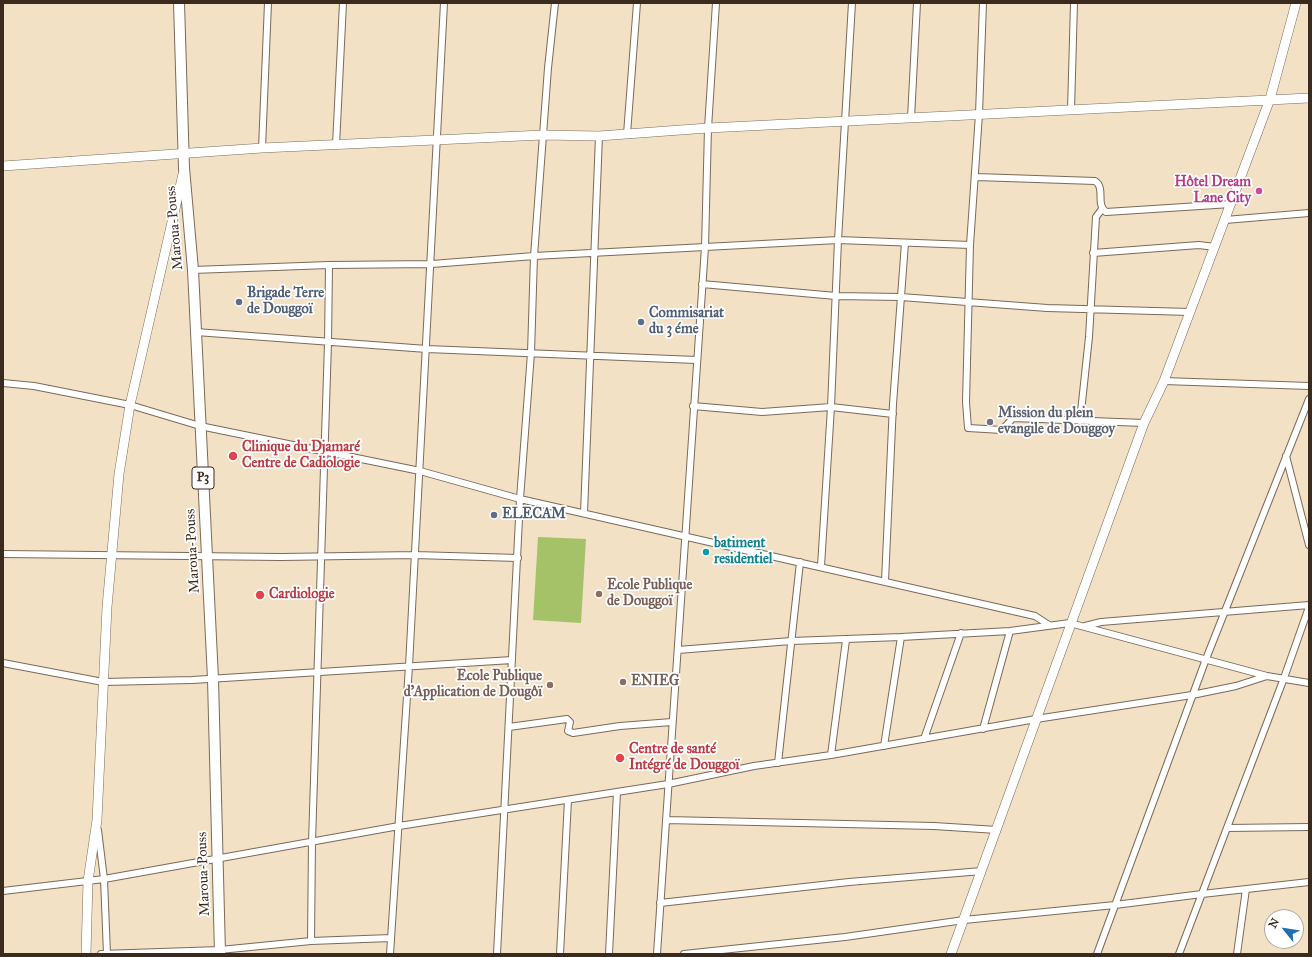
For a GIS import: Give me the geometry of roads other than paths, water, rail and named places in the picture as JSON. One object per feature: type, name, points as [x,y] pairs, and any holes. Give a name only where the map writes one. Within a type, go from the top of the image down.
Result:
[{"type":"main road","name":"Maroua-Pouss","points":[[179,3],[185,154],[184,168],[196,332],[213,679],[220,952]]},
{"type":"street","points":[[262,148],[268,3]]},
{"type":"street","points":[[336,145],[343,3]]},
{"type":"street","points":[[390,954],[409,666],[432,264],[444,3]]},
{"type":"street","points":[[497,954],[520,499],[531,353],[534,256],[555,3]]},
{"type":"street","points":[[627,134],[637,3]]},
{"type":"street","points":[[656,954],[705,247],[708,128],[716,3]]},
{"type":"street","points":[[821,566],[831,407],[838,240],[852,3]]},
{"type":"street","points":[[911,118],[917,3]]},
{"type":"street","points":[[984,3],[976,177],[970,245],[966,402],[968,428],[1002,430],[1013,418],[1144,423]]},
{"type":"street","points":[[1071,110],[1074,3]]},
{"type":"street","points":[[952,954],[1070,624],[1144,423],[1164,381],[1270,100],[1296,3]]},
{"type":"street","points":[[3,166],[262,148],[543,135],[599,136],[708,128],[1309,98]]},
{"type":"street","points":[[584,513],[599,136]]},
{"type":"street","points":[[86,954],[88,881],[97,820],[102,682],[119,474],[130,405],[184,168]]},
{"type":"street","points":[[976,177],[1095,181],[1099,187],[1100,205],[1106,212],[1231,204]]},
{"type":"street","points":[[1080,421],[1090,309],[1096,217],[1102,209]]},
{"type":"street","points":[[1225,220],[1309,213]]},
{"type":"street","points":[[192,270],[329,265],[432,264],[595,252],[838,240],[970,245]]},
{"type":"street","points":[[885,581],[893,414],[905,243]]},
{"type":"street","points":[[1093,253],[1199,245],[1215,247]]},
{"type":"street","points":[[311,941],[312,842],[328,343],[329,265]]},
{"type":"street","points":[[702,284],[836,296],[901,297],[1090,309],[1190,312]]},
{"type":"street","points":[[196,332],[328,343],[427,349],[696,360]]},
{"type":"street","points":[[1164,381],[1309,386]]},
{"type":"street","points":[[3,383],[34,386],[130,405],[200,426],[324,450],[420,471],[520,499],[821,566],[1035,616],[1049,625]]},
{"type":"street","points":[[1097,954],[1192,695],[1309,399]]},
{"type":"street","points":[[693,406],[762,412],[831,407],[893,414]]},
{"type":"street","points":[[1286,456],[1309,545]]},
{"type":"street","points":[[3,554],[207,557],[415,555],[518,558]]},
{"type":"street","points":[[778,763],[800,562]]},
{"type":"street","points":[[1084,627],[1101,622],[1225,611],[1309,606],[1284,678],[1179,954]]},
{"type":"street","points":[[678,650],[791,641],[846,640],[1010,630],[1070,624],[1267,676],[1309,683]]},
{"type":"street","points":[[983,729],[1010,630]]},
{"type":"street","points":[[924,739],[961,633]]},
{"type":"street","points":[[884,746],[901,637]]},
{"type":"street","points":[[831,755],[846,640]]},
{"type":"street","points":[[3,663],[102,682],[213,679],[512,660]]},
{"type":"street","points":[[3,891],[104,880],[398,826],[504,808],[568,800],[668,784],[778,763],[1036,719],[1192,695],[1236,686],[1267,676]]},
{"type":"street","points":[[1300,681],[1309,679]]},
{"type":"street","points":[[509,727],[567,719],[570,722],[568,731],[573,733],[620,726],[672,722]]},
{"type":"street","points":[[609,954],[617,792]]},
{"type":"street","points":[[560,954],[568,800]]},
{"type":"street","points":[[97,820],[104,880],[107,954]]},
{"type":"street","points":[[666,820],[934,826],[997,830]]},
{"type":"street","points":[[1227,828],[1309,827]]},
{"type":"street","points":[[660,903],[849,882],[982,871]]},
{"type":"street","points":[[684,954],[846,937],[964,920],[1115,906],[1202,894],[1309,882]]},
{"type":"street","points":[[1237,954],[1246,889]]},
{"type":"street","points":[[101,954],[220,952],[311,941],[391,938]]},
{"type":"place","name":"Hôtel Dream Lane City","points":[[1259,191]]},
{"type":"place","name":"Brigade Terre de Douggoï","points":[[239,302]]},
{"type":"place","name":"Commisariat du 3 éme","points":[[641,322]]},
{"type":"place","name":"Mission du plein evangile de Douggoy","points":[[990,422]]},
{"type":"place","name":"Clinique du Djamaré Centre de Cadiologie","points":[[233,456]]},
{"type":"place","name":"ELECAM","points":[[494,515]]},
{"type":"place","name":"batiment residentiel","points":[[706,552]]},
{"type":"place","name":"Ecole Publique de Douggoï","points":[[599,594]]},
{"type":"place","name":"Cardiologie","points":[[260,595]]},
{"type":"place","name":"ENIEG","points":[[623,682]]},
{"type":"place","name":"Ecole Publique d'Application de Dougôï","points":[[550,685]]},
{"type":"place","name":"Centre de santé Intégré de Douggoï","points":[[620,758]]}]
